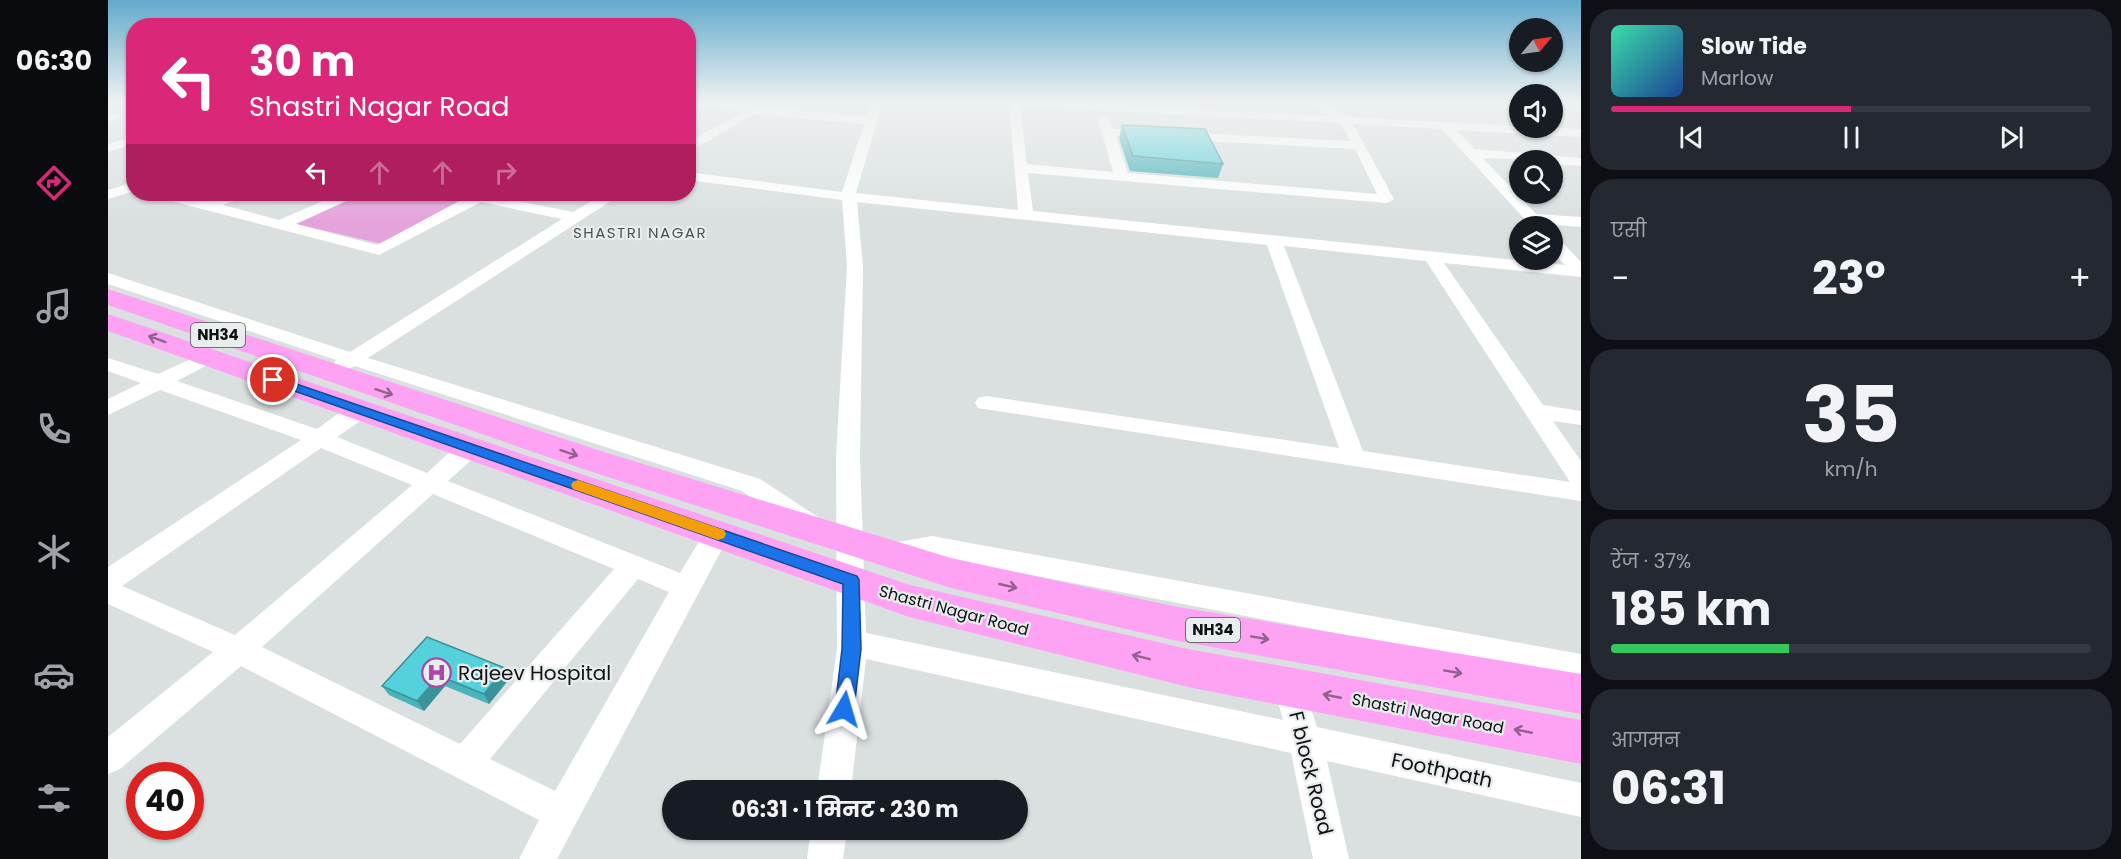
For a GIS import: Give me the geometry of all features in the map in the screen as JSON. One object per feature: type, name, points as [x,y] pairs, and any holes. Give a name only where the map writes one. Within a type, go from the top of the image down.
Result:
[{"type":"highway","name":"NH34","points":[[108,297],[340,366],[592,460],[852,552],[1173,623],[1581,694]]},
{"type":"highway","name":"Shastri Nagar Road","points":[[108,322],[717,534],[852,552],[909,601],[1188,668],[1581,742]]},
{"type":"street","points":[[835,780],[852,643],[852,552],[848,458],[855,266],[849,191],[865,141]]},
{"type":"street","points":[[1018,141],[1026,215]]},
{"type":"street","points":[[1111,141],[1122,177]]},
{"type":"street","points":[[1284,141],[1360,145]]},
{"type":"street","points":[[1021,168],[1387,199],[1358,141]]},
{"type":"street","points":[[1460,141],[1529,216]]},
{"type":"street","points":[[108,148],[126,142]]},
{"type":"street","points":[[1471,153],[1581,162]]},
{"type":"street","points":[[696,178],[850,197],[1581,272]]},
{"type":"street","points":[[108,180],[126,184]]},
{"type":"street","points":[[108,195],[126,189]]},
{"type":"street","points":[[189,201],[379,250],[466,201]]},
{"type":"street","points":[[209,206],[222,201]]},
{"type":"street","points":[[280,225],[334,201]]},
{"type":"street","points":[[503,201],[573,217]]},
{"type":"street","points":[[108,278],[340,366],[600,201]]},
{"type":"street","points":[[1563,222],[1581,222]]},
{"type":"street","points":[[1273,240],[1354,458]]},
{"type":"street","points":[[1563,253],[1581,272]]},
{"type":"street","points":[[1432,257],[1581,479]]},
{"type":"street","points":[[108,408],[208,357]]},
{"type":"street","points":[[108,364],[321,439],[686,587]]},
{"type":"street","points":[[986,403],[1581,492]]},
{"type":"street","points":[[108,581],[361,410]]},
{"type":"street","points":[[1536,411],[1581,418]]},
{"type":"street","points":[[108,758],[431,485],[471,448]]},
{"type":"street","points":[[537,859],[717,534]]},
{"type":"street","points":[[852,552],[932,546],[1581,667]]},
{"type":"street","points":[[465,764],[634,565]]},
{"type":"street","points":[[108,592],[237,650],[562,813]]},
{"type":"street","name":"Foothpath","points":[[852,643],[1581,800]]},
{"type":"street","name":"F block Road","points":[[1290,688],[1315,778],[1331,859]]},
{"type":"street","points":[[825,859],[828,840]]},
{"type":"shaded area","points":[[342,201],[462,201],[382,244],[292,223]]},
{"type":"building","points":[[1128,141],[1211,141],[1223,164],[1133,156]]},
{"type":"building","points":[[427,637],[505,668],[484,694],[439,676],[417,701],[382,686]]},
{"type":"slow traffic","points":[[578,485],[718,534]]},
{"type":"place","name":"Rajeev Hospital","points":[[437,673]]},
{"type":"district","name":"SHASTRI NAGAR","points":[[640,233]]},
{"type":"route","points":[[273,380],[851,580],[852,649],[844,709]]}]
